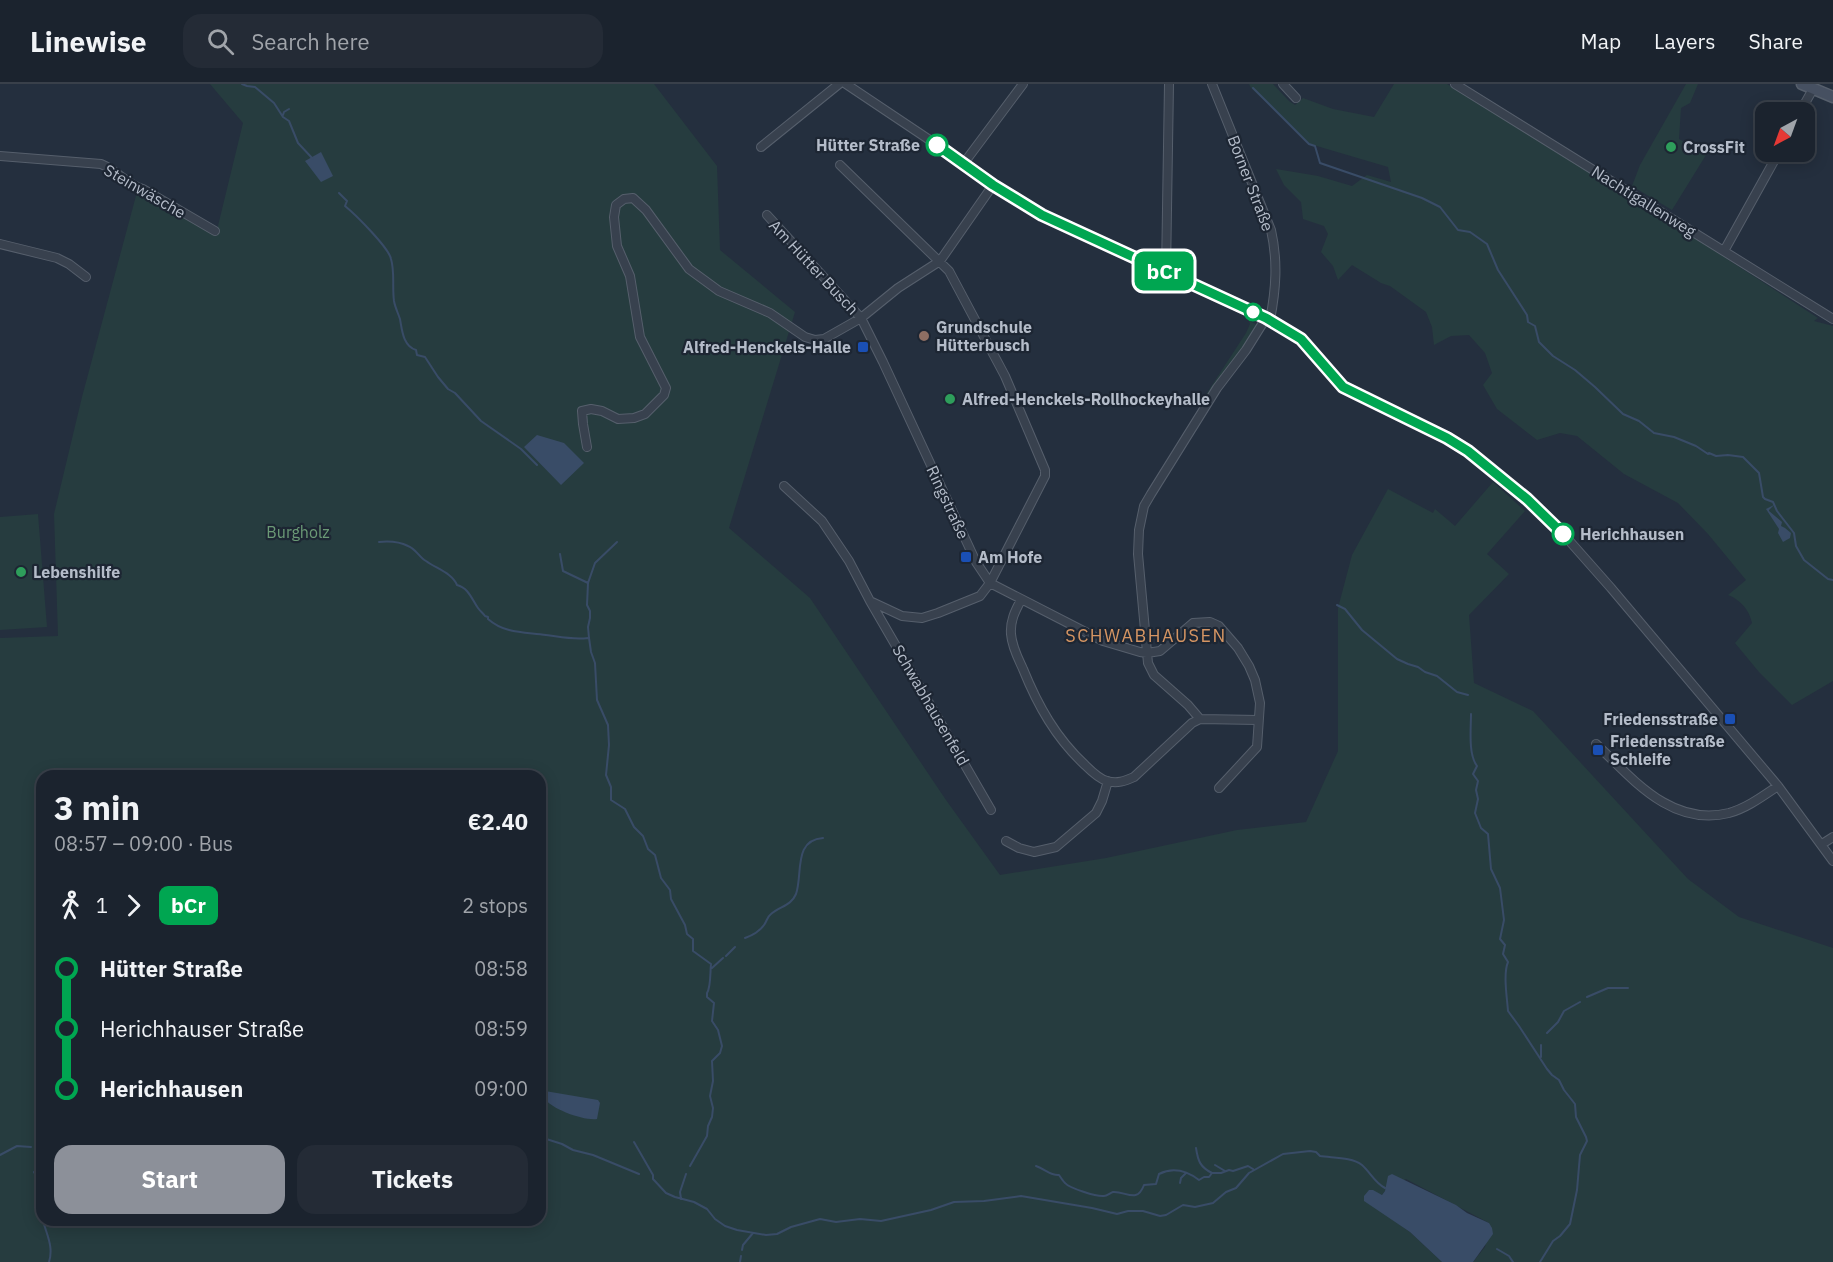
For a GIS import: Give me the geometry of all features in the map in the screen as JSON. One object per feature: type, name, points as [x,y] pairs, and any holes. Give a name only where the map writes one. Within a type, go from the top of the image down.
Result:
[{"type":"main road","points":[[1802,84],[1833,97]]},
{"type":"street","points":[[761,147],[839,84]]},
{"type":"street","points":[[846,84],[993,185],[1042,215],[1268,319],[1301,339],[1343,387],[1447,438],[1468,451],[1527,499],[1558,528],[1778,786],[1833,861]]},
{"type":"street","points":[[964,163],[1023,84]]},
{"type":"street","points":[[1166,272],[1169,84]]},
{"type":"street","name":"Borner Straße","points":[[1212,84],[1271,230],[1277,276],[1268,319]]},
{"type":"street","points":[[1283,84],[1296,98]]},
{"type":"street","name":"Nachtigallenweg","points":[[1455,84],[1833,319]]},
{"type":"street","points":[[1806,102],[1813,89]]},
{"type":"street","name":"Steinwäsche","points":[[0,156],[101,164],[109,167],[135,187],[143,189],[215,231]]},
{"type":"street","points":[[1724,251],[1773,162]]},
{"type":"street","points":[[840,165],[949,271],[1005,376],[1045,470],[1045,476],[990,583]]},
{"type":"street","points":[[587,447],[582,411],[591,409],[602,411],[618,419],[633,418],[645,414],[664,395],[666,388],[640,337],[630,276],[616,246],[614,217],[616,206],[624,199],[633,198],[646,210],[689,268],[719,291],[770,313],[805,337],[815,340],[824,339],[861,318],[898,288],[940,261],[993,185]]},
{"type":"street","name":"Am Hütter Busch","points":[[767,215],[861,318]]},
{"type":"street","points":[[0,244],[57,258],[86,277]]},
{"type":"street","name":"Ringstraße","points":[[861,318],[976,562],[990,583],[1103,641],[1147,653]]},
{"type":"street","points":[[1200,719],[1188,705],[1154,675],[1148,663],[1138,554],[1139,530],[1144,506],[1217,388],[1268,319]]},
{"type":"street","name":"Schwabhausenfeld","points":[[784,486],[822,521],[849,561],[991,810]]},
{"type":"street","name":"Schwabhausenfeld","points":[[870,601],[902,616],[922,618],[980,596],[990,583]]},
{"type":"street","points":[[1021,600],[1012,618],[1011,634],[1014,649],[1037,702],[1049,724],[1076,757],[1090,770],[1108,781],[1122,782],[1134,777],[1192,723],[1200,719],[1258,720]]},
{"type":"street","points":[[1147,653],[1160,651],[1193,623],[1210,622],[1219,626],[1250,666],[1260,703],[1257,747],[1255,752],[1219,788]]},
{"type":"street","points":[[1596,744],[1650,795],[1676,810],[1692,814],[1729,813],[1746,806],[1778,786]]},
{"type":"street","points":[[1006,841],[1034,852],[1056,847],[1096,813],[1108,781]]},
{"type":"street","points":[[1822,844],[1833,837]]},
{"type":"green space","name":"Burgholz","points":[[210,84],[654,84],[717,166],[720,250],[795,312],[729,528],[810,598],[946,800],[1000,875],[1106,858],[1237,830],[1306,822],[1338,751],[1338,608],[1352,555],[1388,489],[1433,513],[1435,509],[1455,526],[1493,482],[1525,511],[1487,554],[1509,574],[1469,615],[1474,683],[1533,711],[1688,879],[1739,917],[1833,948],[1833,1262],[1473,1262],[1485,1247],[1489,1223],[1406,1179],[1382,1195],[1380,1194],[1392,1219],[1410,1232],[1442,1262],[0,1262],[0,638],[58,636],[54,514],[82,397],[137,192],[216,234],[243,123]]},
{"type":"green space","points":[[1249,84],[1273,84],[1295,105],[1303,98],[1333,109],[1374,117],[1394,84],[1447,84],[1590,170],[1818,318],[1814,321],[1833,326],[1833,681],[1792,705],[1759,672],[1735,643],[1752,623],[1744,606],[1728,595],[1746,580],[1708,534],[1678,503],[1624,474],[1577,436],[1560,433],[1537,440],[1497,409],[1483,385],[1492,373],[1485,353],[1469,335],[1451,336],[1434,345],[1432,327],[1426,312],[1390,286],[1352,265],[1338,280],[1333,266],[1321,252],[1328,234],[1324,226],[1303,219],[1301,202],[1284,185],[1276,169],[1318,176],[1352,186],[1367,175],[1391,182],[1388,167],[1310,144]]},
{"type":"green space","name":"CrossFit","points":[[1686,84],[1698,84],[1690,103],[1681,108],[1679,139],[1706,155],[1672,210],[1632,186],[1640,165]]},
{"type":"green space","points":[[1249,321],[1258,325],[1208,398],[1205,396],[1246,333]]},
{"type":"green space","name":"Lebenshilfe","points":[[38,514],[47,627],[0,630],[0,517]]},
{"type":"water","points":[[321,152],[333,176],[321,182],[305,161]]},
{"type":"water","points":[[537,435],[564,443],[584,463],[561,485],[524,447]]},
{"type":"water","points":[[1774,505],[1769,511],[1782,522],[1781,526],[1791,533],[1790,538],[1783,542],[1778,533],[1779,529],[1766,509]]},
{"type":"water","points":[[546,1091],[598,1100],[600,1103],[597,1119],[591,1119],[560,1110],[548,1102]]},
{"type":"water","points":[[1392,1174],[1489,1223],[1493,1234],[1473,1262],[1442,1262],[1410,1232],[1364,1201],[1364,1196],[1369,1190],[1382,1195],[1388,1176]]},
{"type":"waterway","points":[[242,84],[255,87],[274,103],[283,117],[289,121],[298,143],[313,159]]},
{"type":"waterway","points":[[1253,88],[1309,144],[1315,146],[1320,163],[1422,198],[1440,207],[1458,230],[1470,232],[1487,244],[1498,270],[1527,315],[1528,322],[1535,326],[1539,342],[1553,356],[1575,370],[1595,387],[1623,414],[1639,421],[1654,433],[1674,437],[1708,454],[1743,457],[1759,473],[1763,497],[1773,502],[1794,533],[1796,546],[1804,560],[1828,579],[1833,580]]},
{"type":"waterway","points":[[283,115],[289,109]]},
{"type":"waterway","points":[[339,193],[347,201],[345,206],[389,254],[393,269],[394,303],[408,345],[416,350],[417,355],[425,357],[448,389],[455,393],[481,421],[521,449],[537,465]]},
{"type":"waterway","points":[[379,542],[397,542],[411,547],[424,559],[452,577],[457,585],[467,591],[485,616],[501,627],[516,632],[577,639],[588,638]]},
{"type":"waterway","points":[[588,583],[595,563],[617,542]]},
{"type":"waterway","points":[[560,554],[563,571],[588,583],[587,605],[590,611],[588,627],[591,652],[595,663],[597,700],[608,725],[606,775],[611,787],[611,800],[625,809],[634,827],[643,836],[648,849],[655,855],[661,878],[670,890],[671,899],[685,925],[687,934],[693,939],[693,951],[711,964],[707,997],[714,1003],[712,1021],[718,1030],[722,1046],[720,1053],[712,1061],[713,1081],[710,1096],[713,1108],[707,1136],[690,1166]]},
{"type":"waterway","points":[[1337,605],[1345,609],[1362,630],[1397,659],[1437,676],[1457,692],[1468,695]]},
{"type":"waterway","points":[[1471,714],[1471,748],[1477,766],[1473,774],[1478,781],[1475,813],[1481,828],[1488,834],[1491,869],[1500,888],[1504,920],[1500,939],[1505,945],[1503,954],[1508,962],[1506,979],[1508,1011],[1547,1069],[1559,1080],[1575,1104],[1576,1117],[1587,1141],[1580,1155],[1577,1190],[1570,1224],[1553,1241],[1540,1262]]},
{"type":"waterway","points":[[745,938],[758,931],[774,911],[794,898],[803,851],[814,840],[823,838]]},
{"type":"waterway","points":[[726,956],[735,947]]},
{"type":"waterway","points":[[712,968],[723,958]]},
{"type":"waterway","points":[[1587,997],[1608,988],[1628,988]]},
{"type":"waterway","points":[[1547,1033],[1558,1022],[1564,1011],[1580,1002]]},
{"type":"waterway","points":[[1541,1045],[1541,1057]]},
{"type":"waterway","points":[[546,1139],[639,1174]]},
{"type":"waterway","points":[[634,1142],[653,1175],[653,1179],[666,1193],[707,1209],[725,1226],[766,1235],[777,1234],[791,1227],[820,1219],[836,1222],[860,1219],[881,1221],[931,1210],[954,1202],[1021,1196],[1117,1214],[1143,1211],[1160,1216],[1183,1205],[1195,1207],[1213,1203],[1226,1192],[1236,1188],[1249,1173],[1283,1154],[1310,1151],[1320,1156],[1358,1162],[1385,1188]]},
{"type":"waterway","points":[[0,1155],[17,1146],[31,1147]]},
{"type":"waterway","points":[[1196,1148],[1200,1163],[1212,1173]]},
{"type":"waterway","points":[[1215,1165],[1225,1171]]},
{"type":"waterway","points":[[1036,1166],[1059,1175],[1065,1183],[1072,1187],[1100,1196],[1113,1192],[1138,1194],[1144,1185],[1156,1184],[1159,1174],[1169,1171],[1185,1172],[1199,1180],[1209,1177],[1212,1173],[1233,1171],[1248,1166],[1253,1169]]},
{"type":"waterway","points":[[34,1172],[36,1176]]},
{"type":"waterway","points":[[1180,1183],[1186,1173]]},
{"type":"waterway","points":[[681,1199],[680,1192],[686,1174]]},
{"type":"waterway","points":[[36,1186],[36,1193]]},
{"type":"waterway","points":[[45,1226],[50,1245],[49,1262]]},
{"type":"waterway","points":[[742,1250],[743,1245],[753,1233]]},
{"type":"waterway","points":[[1497,1249],[1509,1256],[1513,1262]]},
{"type":"waterway","points":[[740,1262],[741,1256]]},
{"type":"bus line","name":"bCr","points":[[937,145],[993,185],[1042,215],[1266,318],[1290,332],[1309,346],[1343,387],[1447,438],[1468,451],[1527,499],[1563,534]]},
{"type":"place","name":"Hütter Straße","points":[[937,145]]},
{"type":"place","name":"CrossFit","points":[[1671,147]]},
{"type":"place","name":"Grundschule Hütterbusch","points":[[924,336]]},
{"type":"place","name":"Alfred-Henckels-Halle","points":[[863,347]]},
{"type":"place","name":"Alfred-Henckels-Rollhockeyhalle","points":[[950,399]]},
{"type":"place","name":"Herichhausen","points":[[1563,534]]},
{"type":"place","name":"Am Hofe","points":[[966,557]]},
{"type":"place","name":"Lebenshilfe","points":[[21,572]]},
{"type":"place","name":"Friedensstraße","points":[[1730,719]]},
{"type":"place","name":"Friedensstraße Schleife","points":[[1598,750]]},
{"type":"district","name":"SCHWABHAUSEN","points":[[1146,635]]}]
